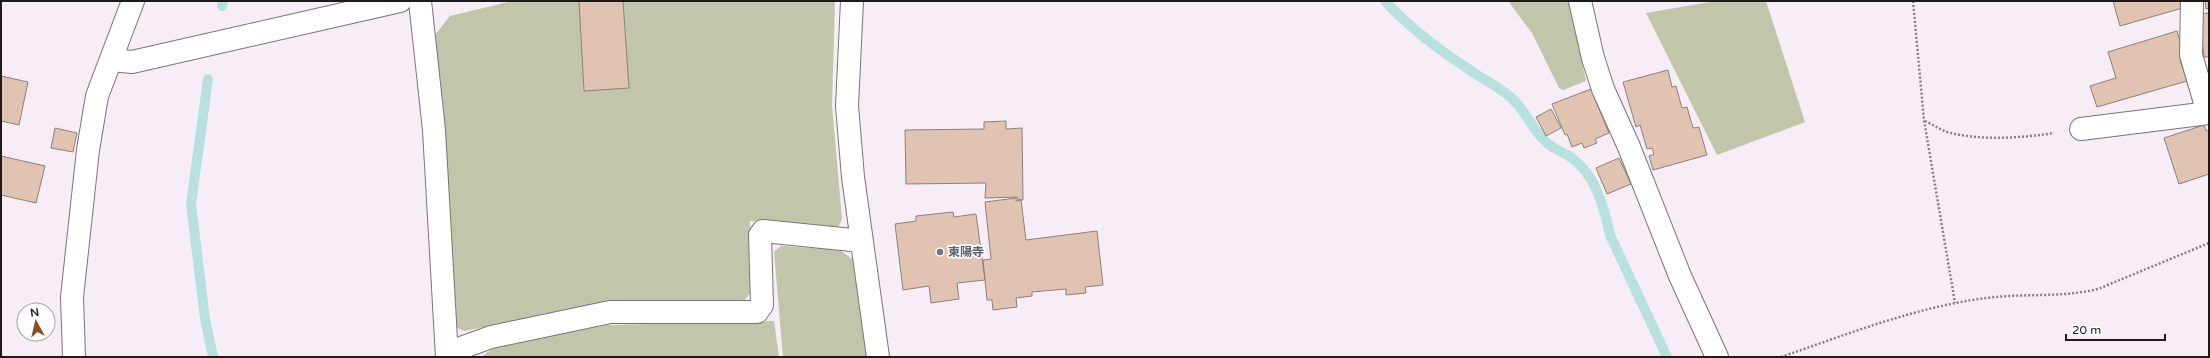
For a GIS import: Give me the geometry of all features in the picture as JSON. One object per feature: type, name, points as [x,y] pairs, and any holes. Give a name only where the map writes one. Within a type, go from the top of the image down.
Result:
[{"type":"street","points":[[74,357],[72,297],[88,150],[97,96],[112,60],[133,1]]},
{"type":"street","points":[[112,60],[132,62],[400,1]]},
{"type":"street","points":[[420,1],[434,130],[447,355],[491,337],[610,312],[757,312],[762,305],[760,236],[763,231],[862,241]]},
{"type":"street","points":[[852,1],[847,106],[853,176],[878,357]]},
{"type":"street","points":[[1580,1],[1593,58],[1603,89],[1629,147],[1680,276],[1718,357]]},
{"type":"street","points":[[2081,129],[2208,113],[2191,55],[2192,1]]},
{"type":"path","points":[[1913,1],[1924,120],[1956,304]]},
{"type":"path","points":[[1924,120],[1947,132],[1979,136],[2025,138],[2081,129]]},
{"type":"path","points":[[1781,357],[1922,312],[1956,304],[1987,298],[2079,294],[2106,286],[2209,243]]},
{"type":"green space","points":[[512,1],[835,1],[832,105],[842,219],[838,228],[750,221],[753,289],[744,301],[598,304],[464,331],[452,325],[434,36],[450,16]]},
{"type":"green space","points":[[1508,1],[1569,1],[1586,81],[1563,90],[1559,88],[1532,33]]},
{"type":"green space","points":[[1716,1],[1766,1],[1805,122],[1717,155],[1646,13]]},
{"type":"green space","points":[[781,246],[840,250],[856,262],[870,357],[783,357],[774,252]]},
{"type":"green space","points":[[774,321],[779,357],[481,357],[495,347],[606,325]]},
{"type":"building","points":[[579,1],[623,1],[629,88],[584,91]]},
{"type":"building","points":[[2113,1],[2185,1],[2186,7],[2120,26]]},
{"type":"building","points":[[2205,1],[2209,1],[2209,8],[2206,9]]},
{"type":"building","points":[[2209,13],[2209,57],[2204,57],[2199,14]]},
{"type":"building","points":[[2177,31],[2185,58],[2180,60],[2187,81],[2097,107],[2090,86],[2116,78],[2108,52]]},
{"type":"building","points":[[1668,70],[1672,87],[1676,86],[1682,108],[1687,107],[1693,128],[1699,127],[1707,155],[1653,170],[1649,156],[1654,154],[1652,148],[1647,149],[1640,125],[1636,127],[1623,82]]},
{"type":"building","points":[[1,76],[28,82],[19,125],[1,121]]},
{"type":"building","points":[[1591,89],[1609,133],[1595,139],[1597,143],[1584,148],[1582,143],[1572,147],[1567,134],[1565,135],[1552,104]]},
{"type":"building","points":[[1551,109],[1561,128],[1546,136],[1536,117]]},
{"type":"building","points":[[1006,121],[1006,129],[1022,128],[1023,200],[1017,199],[1017,197],[985,198],[986,183],[906,184],[905,130],[984,129],[984,122]]},
{"type":"building","points":[[2204,125],[2206,131],[2209,130],[2209,174],[2179,184],[2164,138]]},
{"type":"building","points":[[55,128],[77,133],[73,152],[51,148]]},
{"type":"building","points":[[1,156],[45,166],[36,203],[1,195]]},
{"type":"building","points":[[1619,158],[1631,184],[1607,194],[1596,168]]},
{"type":"building","points":[[1016,198],[1016,201],[1021,200],[1026,240],[1097,231],[1103,285],[1085,287],[1086,293],[1066,295],[1066,289],[1032,292],[1032,296],[1016,298],[1017,307],[993,310],[992,300],[987,300],[983,260],[991,259],[985,202]]},
{"type":"building","name":"東陽寺","points":[[953,212],[954,217],[976,214],[985,280],[957,283],[959,299],[931,303],[929,286],[903,290],[895,224],[916,221],[916,216]]},
{"type":"waterway","points":[[222,6],[223,1]]},
{"type":"waterway","points":[[1385,1],[1404,20],[1436,46],[1508,95],[1519,106],[1536,131],[1546,142],[1569,156],[1586,171],[1597,191],[1605,213],[1610,235],[1667,357]]},
{"type":"waterway","points":[[208,79],[191,204],[205,319],[213,357]]},
{"type":"place","name":"東陽寺","points":[[940,252]]}]
